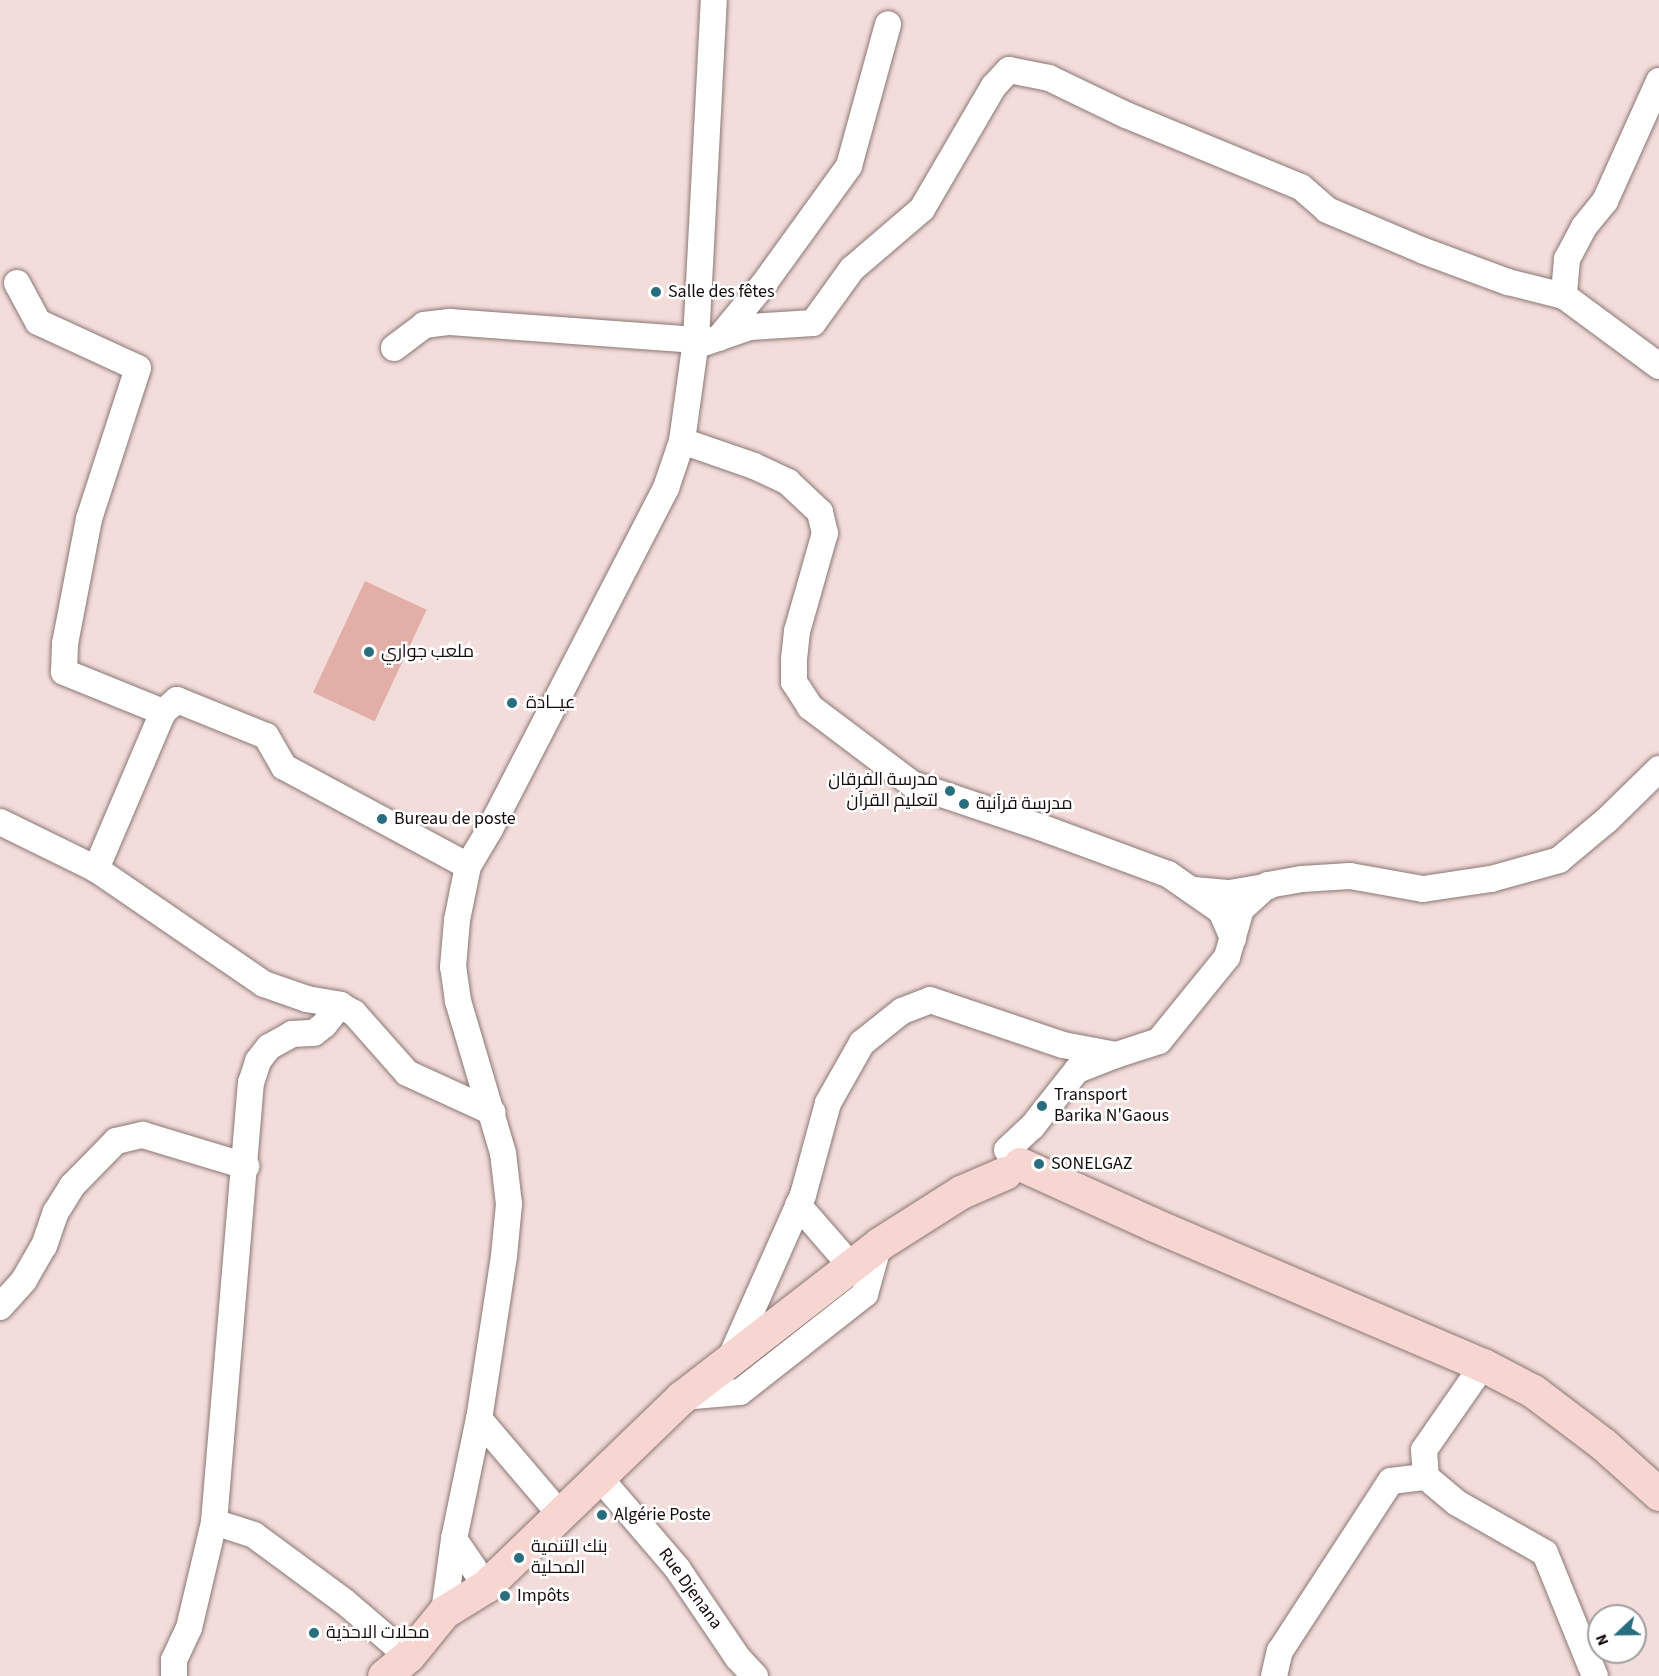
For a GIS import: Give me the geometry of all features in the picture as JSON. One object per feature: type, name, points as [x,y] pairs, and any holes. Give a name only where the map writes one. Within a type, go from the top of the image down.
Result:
[{"type":"main road","points":[[396,1666],[444,1612],[486,1586],[559,1513],[682,1397],[879,1244],[1009,1160],[1152,1224],[1484,1365],[1533,1391],[1603,1444],[1659,1494]]},
{"type":"street","points":[[444,1612],[454,1539],[479,1419],[504,1256],[509,1204],[503,1153],[458,1001],[453,967],[457,920],[468,866],[490,829],[666,488],[682,441],[703,341],[714,0]]},
{"type":"street","points":[[703,341],[763,285],[849,166],[888,24]]},
{"type":"street","points":[[394,348],[424,325],[450,322],[703,341],[750,327],[813,323],[852,268],[922,209],[994,86],[1009,70],[1050,78],[1126,115],[1301,187],[1327,210],[1425,251],[1508,282],[1564,296],[1659,366]]},
{"type":"street","points":[[1564,296],[1567,259],[1584,226],[1605,201],[1659,81]]},
{"type":"street","points":[[17,283],[38,322],[138,368],[89,519],[65,644],[64,672],[163,712]]},
{"type":"street","points":[[682,441],[754,466],[788,482],[820,512],[825,532],[796,631],[794,659],[794,682],[810,707],[912,784],[1040,826],[1158,870],[1194,890],[1221,911],[1233,938]]},
{"type":"street","points":[[96,869],[163,712],[177,700],[266,736],[284,766],[468,866]]},
{"type":"street","points":[[1194,890],[1230,893],[1302,879],[1350,876],[1423,888],[1491,879],[1559,860],[1607,820],[1659,769]]},
{"type":"street","points":[[0,822],[96,869],[264,984],[307,999],[340,1005],[368,1026],[407,1073],[492,1112]]},
{"type":"street","points":[[1009,1160],[1077,1070],[1159,1041],[1227,957],[1241,909],[1268,885]]},
{"type":"street","points":[[729,1362],[798,1205],[828,1103],[862,1044],[902,1011],[930,1000],[1063,1045],[1116,1055]]},
{"type":"street","points":[[174,1676],[174,1660],[189,1628],[214,1522],[252,1083],[258,1061],[269,1047],[282,1038],[314,1034],[340,1005]]},
{"type":"street","points":[[1063,1045],[1077,1070]]},
{"type":"street","points":[[0,1307],[24,1280],[44,1246],[56,1212],[72,1186],[116,1142],[143,1135],[246,1166]]},
{"type":"street","points":[[798,1205],[851,1266]]},
{"type":"street","points":[[682,1397],[740,1392],[865,1294],[879,1244]]},
{"type":"street","points":[[1425,1477],[1424,1450],[1484,1365]]},
{"type":"street","points":[[479,1419],[559,1513]]},
{"type":"street","name":"Rue Djenana","points":[[599,1477],[677,1568],[738,1658],[755,1676]]},
{"type":"street","points":[[1274,1676],[1280,1651],[1391,1481],[1425,1477],[1457,1503],[1545,1553],[1595,1676]]},
{"type":"street","points":[[214,1522],[254,1535],[345,1602],[396,1666]]},
{"type":"street","points":[[454,1539],[486,1586]]},
{"type":"shaded area","name":"ملعب جواري","points":[[365,581],[427,610],[375,721],[313,692]]},
{"type":"place","name":"Salle des fêtes","points":[[656,292]]},
{"type":"place","name":"ملعب جواري","points":[[369,652]]},
{"type":"place","name":"عيــادة","points":[[512,703]]},
{"type":"place","name":"مدرسة الفرقان لتعليم القرآن","points":[[950,791]]},
{"type":"place","name":"مدرسة قرآنية","points":[[964,804]]},
{"type":"place","name":"Bureau de poste","points":[[382,819]]},
{"type":"place","name":"Transport Barika N'Gaous","points":[[1042,1106]]},
{"type":"place","name":"SONELGAZ","points":[[1039,1164]]},
{"type":"place","name":"Algérie Poste","points":[[602,1515]]},
{"type":"place","name":"بنك التنمية المحلية","points":[[519,1558]]},
{"type":"place","name":"Impôts","points":[[505,1596]]},
{"type":"place","name":"محلات الاحذية","points":[[314,1633]]}]
